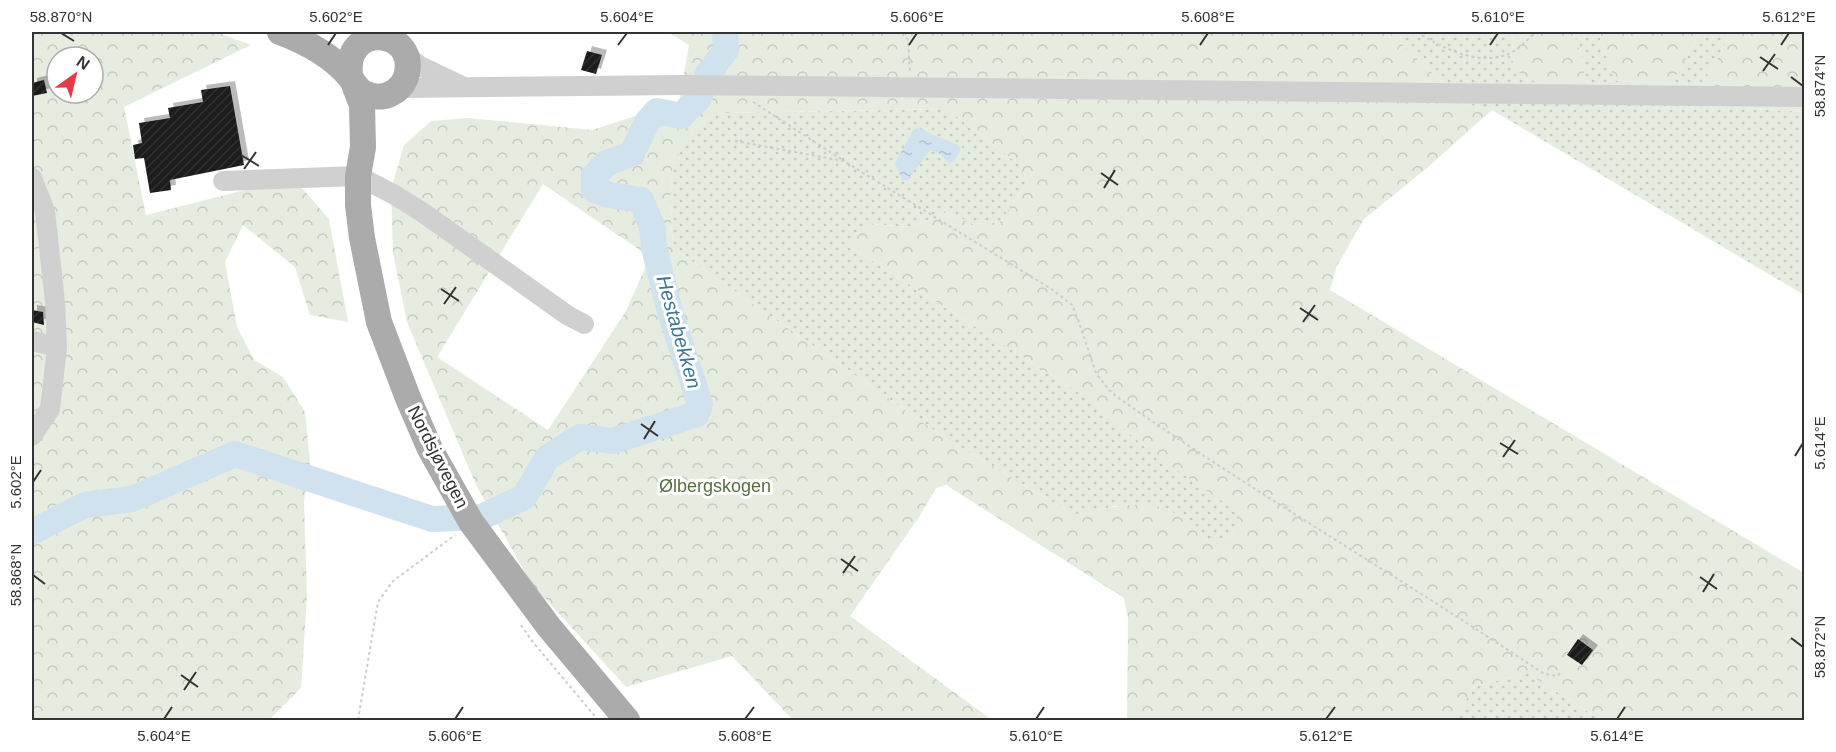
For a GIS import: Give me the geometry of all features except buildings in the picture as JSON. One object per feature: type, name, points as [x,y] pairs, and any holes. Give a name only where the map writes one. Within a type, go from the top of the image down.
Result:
[{"type":"main road","points":[[287,34],[385,37],[405,46],[408,66],[406,78],[399,88],[388,95],[376,97],[365,94],[328,57],[287,34]]},
{"type":"main road","points":[[352,81],[348,64],[352,52],[370,37]]},
{"type":"main road","name":"Nordsjøvegen","points":[[352,81],[362,105],[363,147],[358,176],[358,206],[362,238],[380,322],[408,398],[430,449],[471,522],[549,627],[627,720]]},
{"type":"main road","name":"Nordsjøvegen","points":[[363,147],[380,112],[399,88]]},
{"type":"street","points":[[405,46],[420,66],[468,88]]},
{"type":"street","points":[[399,88],[414,86],[468,88],[911,83],[1804,97]]},
{"type":"street","points":[[223,182],[358,176],[422,212],[567,315],[584,324]]},
{"type":"street","points":[[32,178],[45,211],[55,302],[57,347],[50,409],[33,432]]},
{"type":"street","points":[[32,341],[57,347]]},
{"type":"path","points":[[905,32],[908,41],[911,83]]},
{"type":"path","points":[[1417,32],[1435,44],[1475,57],[1497,56],[1514,51],[1536,32]]},
{"type":"path","points":[[730,86],[1067,300],[1076,311],[1096,374],[1120,399],[1235,477],[1541,672],[1557,676],[1562,672]]},
{"type":"path","points":[[735,141],[844,160]]},
{"type":"path","points":[[358,720],[378,602],[393,581],[471,522]]},
{"type":"green space","points":[[32,32],[216,32],[251,45],[124,107],[146,215],[293,178],[329,219],[348,322],[310,315],[295,267],[243,225],[225,262],[237,327],[254,360],[283,377],[305,412],[310,462],[304,502],[307,596],[301,688],[269,720],[32,720]]},
{"type":"green space","name":"Ølbergskogen","points":[[668,32],[1389,32],[1465,104],[1492,110],[1427,168],[1364,219],[1337,266],[1330,290],[1804,573],[1804,720],[1601,720],[1527,673],[1476,686],[1453,718],[1454,720],[1127,720],[1128,618],[1124,598],[946,485],[936,488],[919,517],[850,616],[992,720],[793,720],[732,656],[626,687],[531,583],[476,485],[407,322],[393,253],[391,190],[404,145],[431,121],[468,118],[592,130],[679,102],[689,45]],"holes":[[[947,109],[1020,165],[1028,182],[1000,222],[973,224],[947,212],[911,227],[869,224],[847,241],[852,248],[1092,401],[1149,451],[1238,512],[1233,534],[1212,543],[1172,512],[1156,506],[1120,506],[1074,515],[945,438],[673,248],[670,203],[673,164],[696,127],[716,113]],[[543,184],[650,257],[626,311],[548,430],[437,357]]]},
{"type":"green space","points":[[1389,32],[1513,32],[1511,67],[1583,61],[1573,32],[1598,32],[1615,80],[1679,72],[1700,32],[1730,32],[1721,53],[1701,85],[1714,106],[1804,112],[1804,295],[1492,110],[1465,104]]},
{"type":"green space","points":[[1513,32],[1573,32],[1583,61],[1585,87],[1546,86],[1531,80],[1511,67]]},
{"type":"green space","points":[[1598,32],[1700,32],[1679,72],[1666,84],[1627,86],[1615,80]]},
{"type":"green space","points":[[1730,32],[1804,32],[1804,112],[1714,106],[1701,85],[1721,53]]},
{"type":"green space","points":[[947,109],[1020,165],[1028,182],[1000,222],[973,224],[947,212],[911,227],[869,224],[852,248],[1092,401],[1150,451],[1239,512],[1233,534],[1212,543],[1168,509],[1116,506],[1074,515],[945,438],[673,248],[670,202],[673,164],[696,127],[716,113]]},
{"type":"green space","points":[[1527,673],[1601,720],[1452,719],[1476,686]]},
{"type":"water","points":[[921,128],[958,145],[961,150],[954,161],[949,163],[938,153],[930,150],[907,180],[902,180],[895,163],[914,129]]},
{"type":"waterway","name":"Hestabekken","points":[[32,532],[85,505],[132,499],[235,454],[432,519],[482,517],[524,497],[547,458],[580,437],[613,441],[697,414],[700,404],[670,312],[654,248],[652,226],[641,200],[594,190],[594,176],[607,163],[632,154],[647,122],[657,111],[681,116],[699,98],[708,74],[726,50],[725,32]]}]
